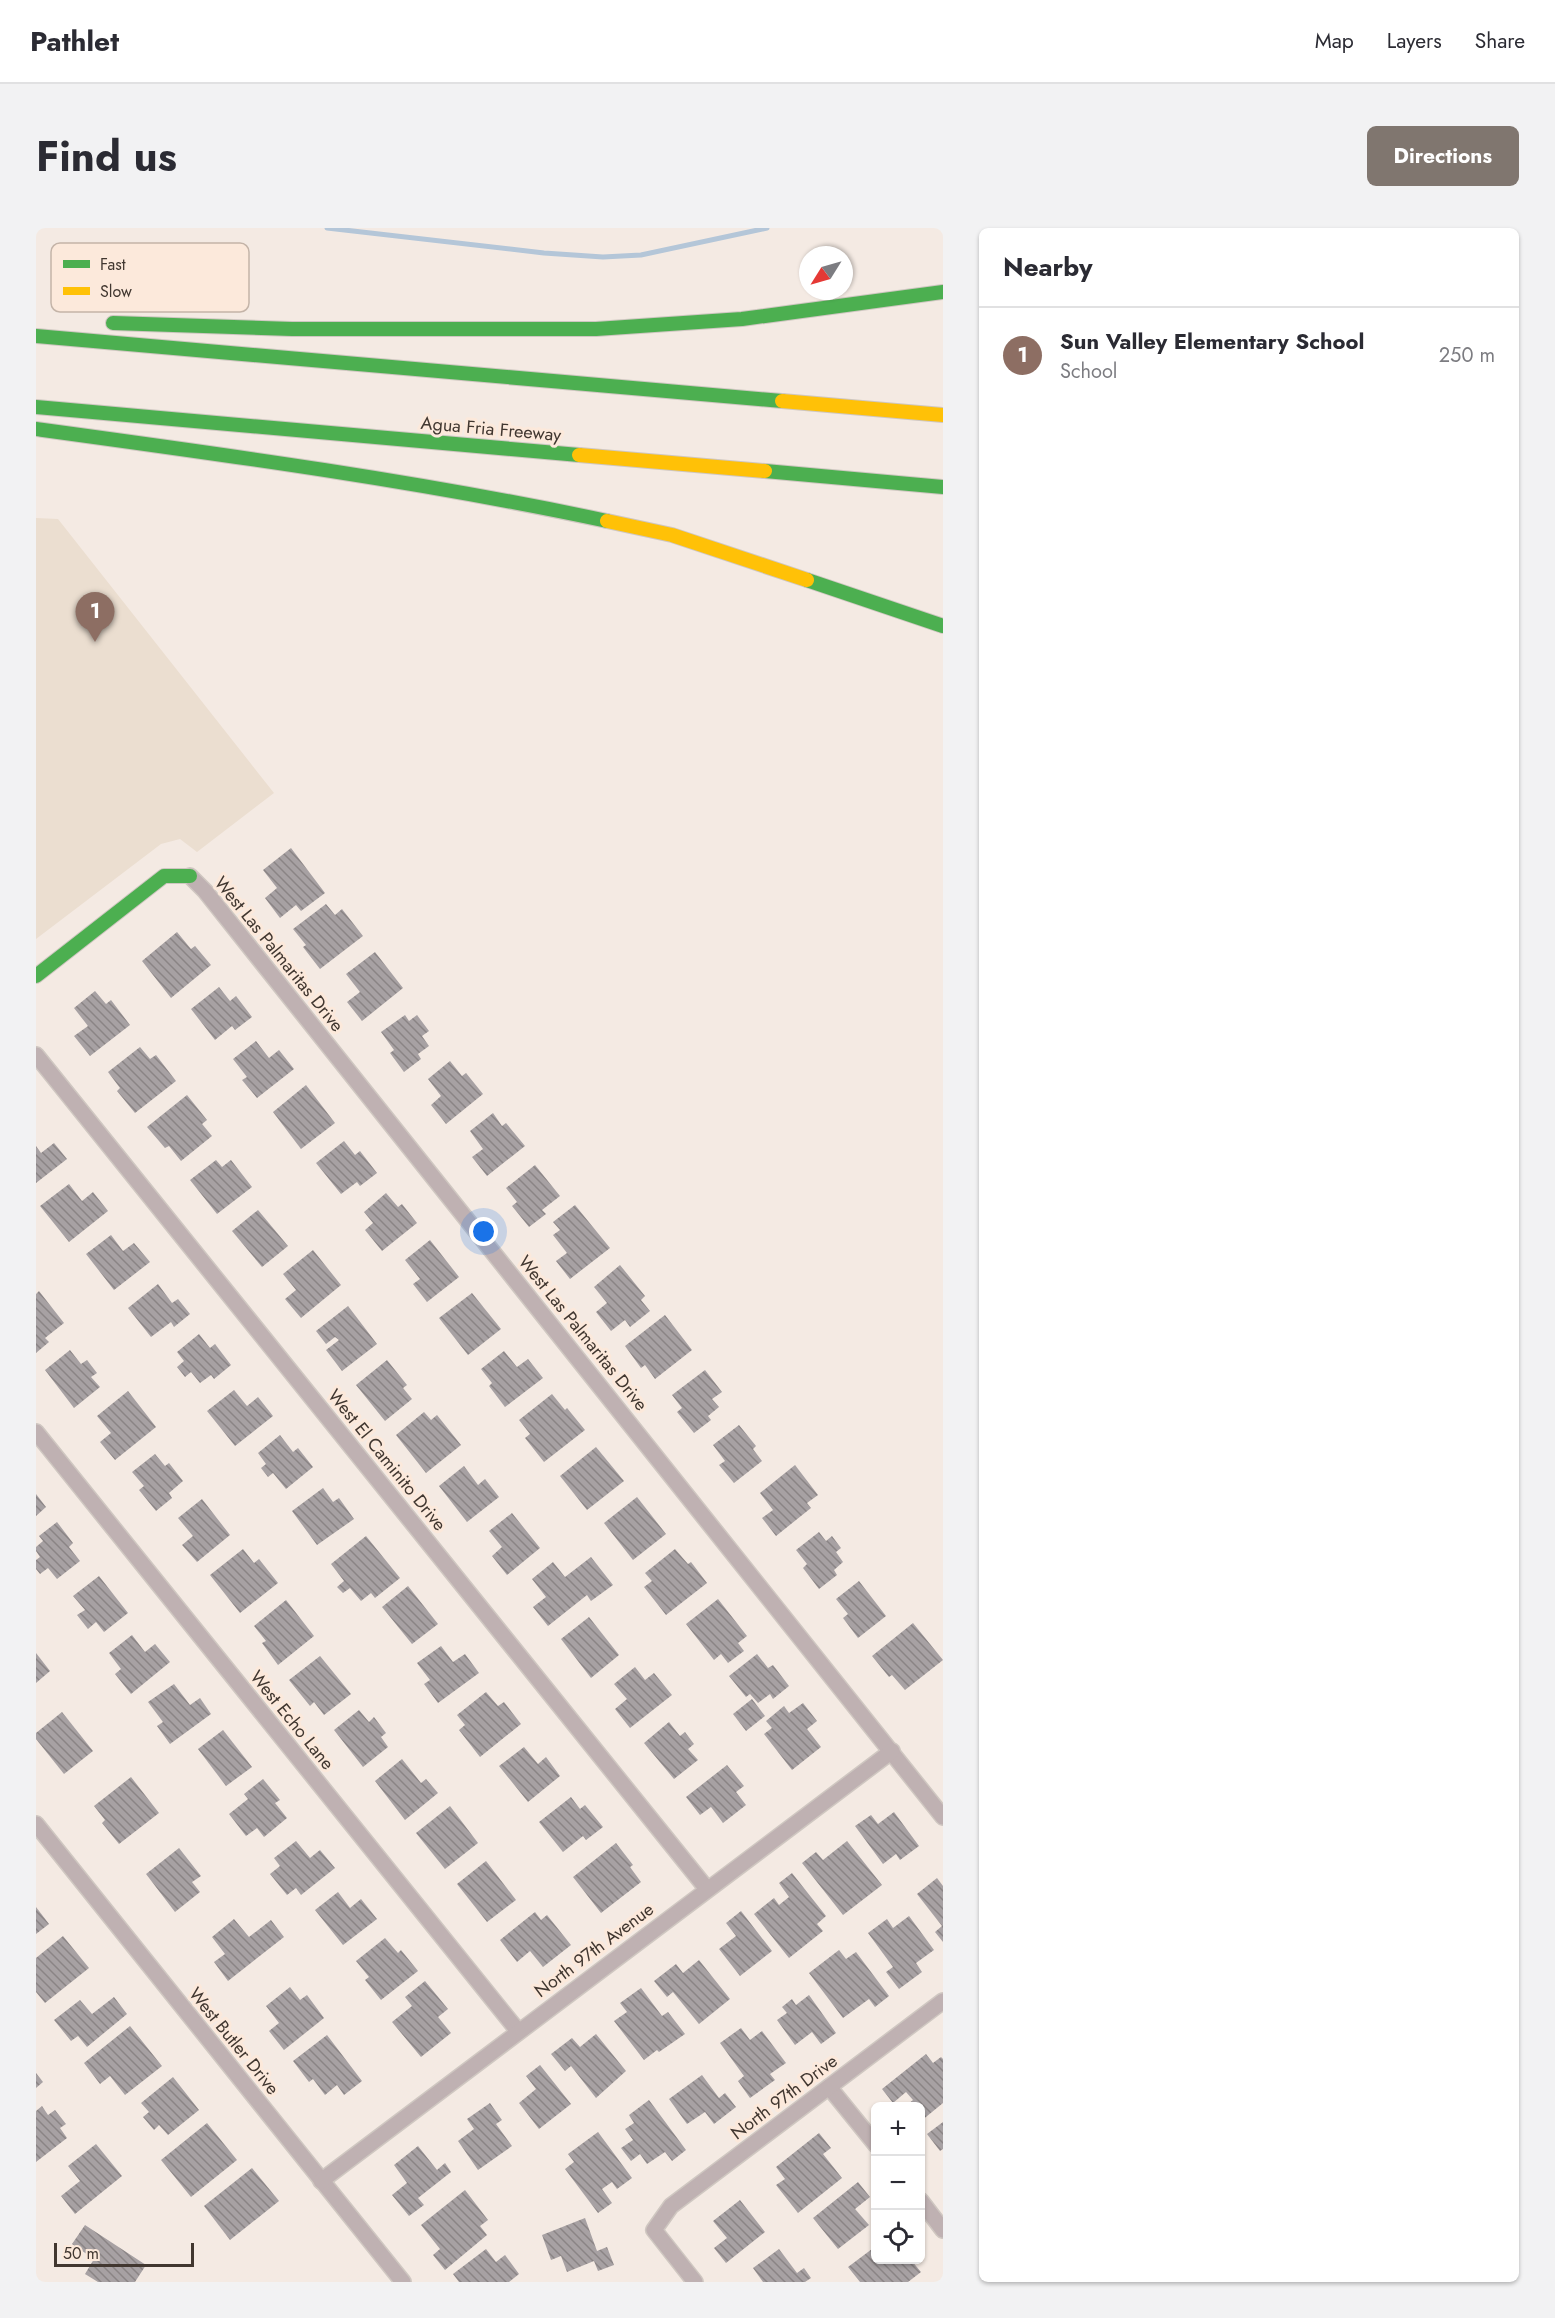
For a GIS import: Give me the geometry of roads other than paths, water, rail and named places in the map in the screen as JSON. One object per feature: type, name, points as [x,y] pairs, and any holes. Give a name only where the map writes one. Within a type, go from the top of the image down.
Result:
[{"type":"main road","points":[[100,322],[171,327],[307,330],[640,328],[790,314],[943,292]]},
{"type":"main road","points":[[36,336],[943,415]]},
{"type":"main road","name":"Agua Fria Freeway","points":[[36,407],[943,487]]},
{"type":"main road","points":[[36,429],[235,456],[507,500],[672,535],[943,626]]},
{"type":"main road","points":[[36,976],[164,876],[190,876]]},
{"type":"street","name":"West Las Palmaritas Drive","points":[[190,876],[205,891],[943,1817]]},
{"type":"street","name":"West El Caminito Drive","points":[[36,1055],[707,1889]]},
{"type":"street","name":"West Echo Lane","points":[[36,1432],[518,2031]]},
{"type":"street","name":"North 97th Avenue","points":[[321,2181],[892,1751]]},
{"type":"street","name":"West Butler Drive","points":[[36,1824],[403,2282]]},
{"type":"street","name":"North 97th Drive","points":[[694,2282],[654,2230],[671,2206],[943,2001]]},
{"type":"street","points":[[830,2086],[871,2139]]},
{"type":"street","points":[[925,2206],[943,2230]]},
{"type":"waterway","points":[[327,228],[544,253],[603,257],[641,255],[767,228]]},
{"type":"place","name":"Sun Valley Elementary School","points":[[95,642]]}]
